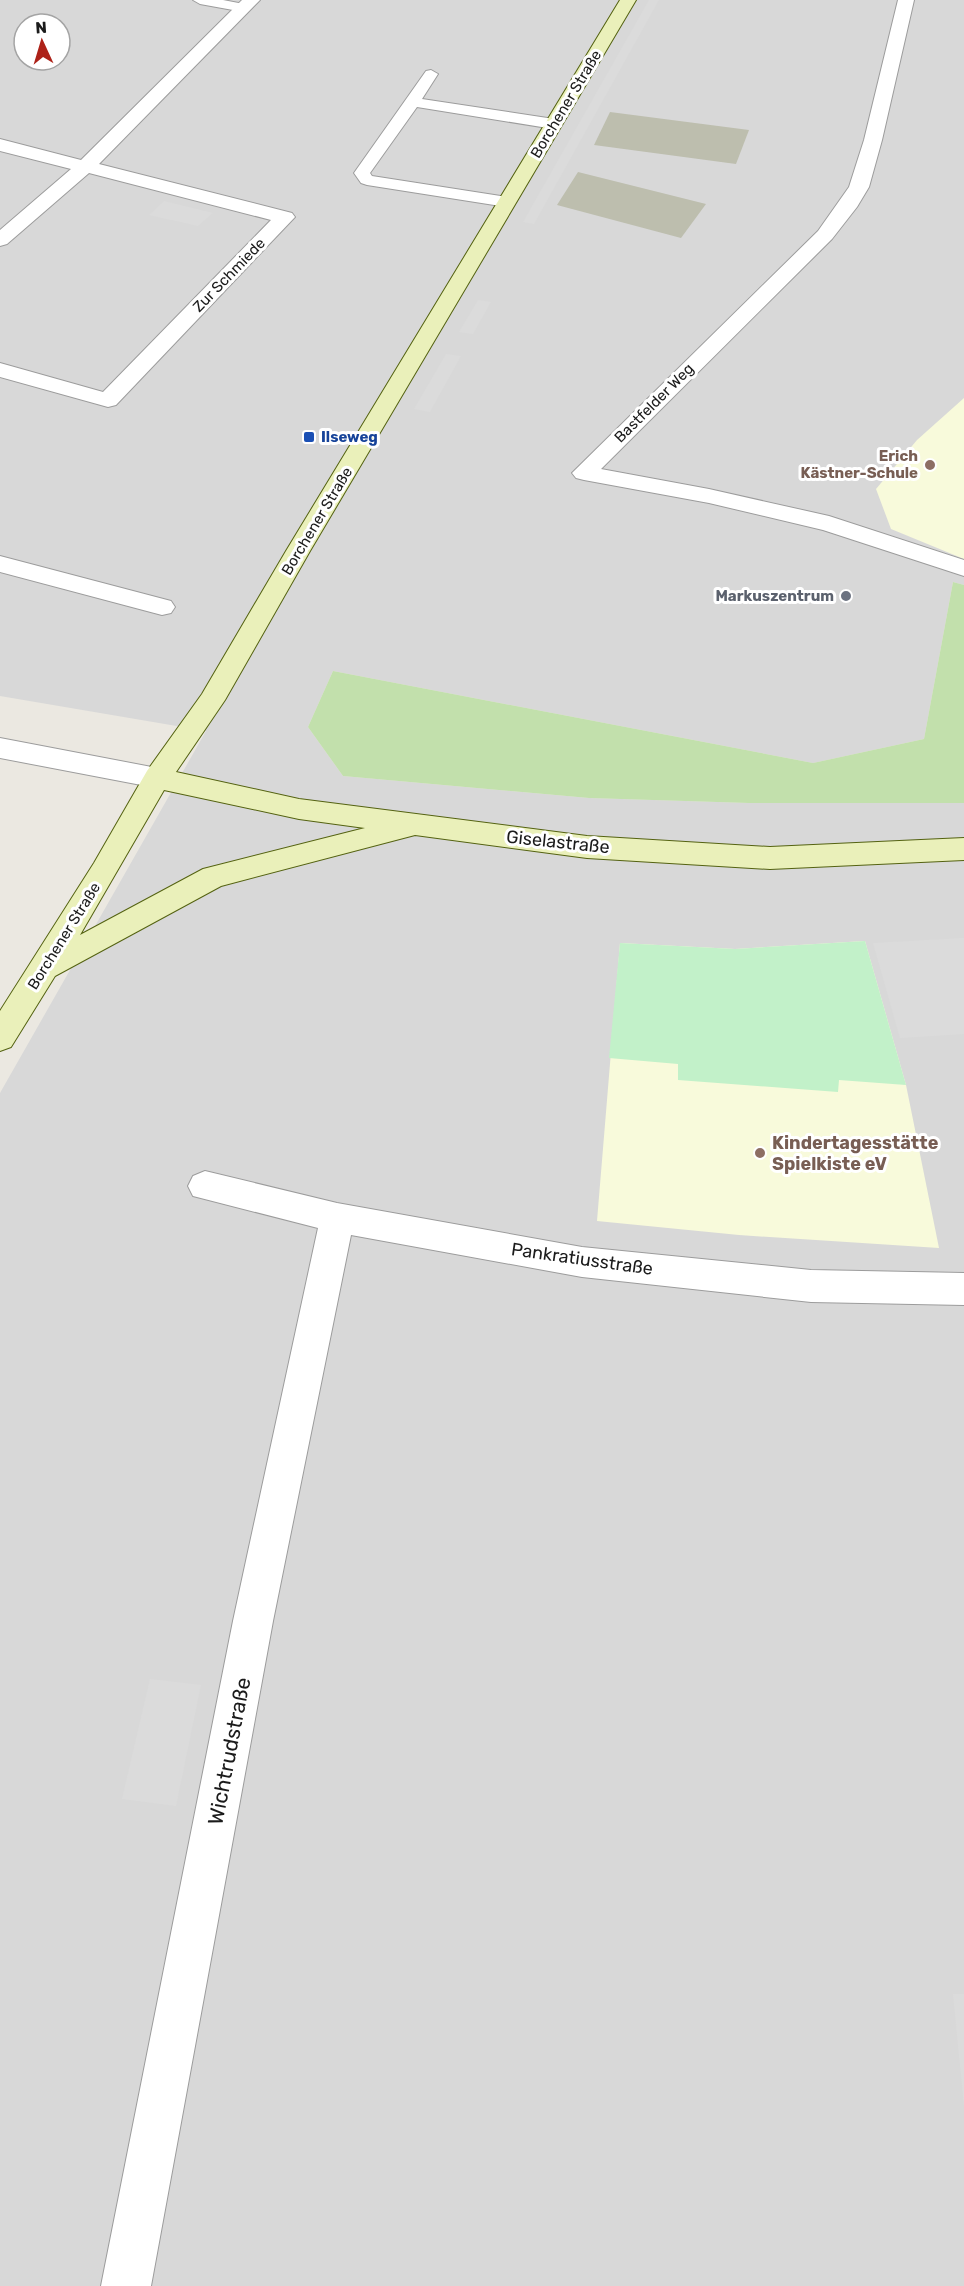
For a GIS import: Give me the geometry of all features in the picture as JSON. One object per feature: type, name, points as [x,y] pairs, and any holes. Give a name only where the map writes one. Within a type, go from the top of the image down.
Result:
[{"type":"main road","name":"Borchener Straße","points":[[0,1038],[45,968],[157,778],[212,700],[628,0]]},
{"type":"main road","name":"Giselastraße","points":[[157,778],[298,809],[587,847],[770,858],[964,849]]},
{"type":"main road","points":[[45,968],[213,877],[419,825]]},
{"type":"street","name":"Bastfelder Weg","points":[[906,0],[873,140],[859,187],[850,203],[825,235],[584,473],[709,496],[829,524],[964,568]]},
{"type":"street","points":[[0,240],[86,166],[248,4]]},
{"type":"street","points":[[0,145],[86,166]]},
{"type":"street","name":"Zur Schmiede","points":[[0,370],[108,400],[285,217],[86,166]]},
{"type":"street","points":[[0,564],[162,607]]},
{"type":"street","points":[[0,748],[157,778]]},
{"type":"street","name":"Pankratiusstraße","points":[[205,1186],[337,1218],[582,1262],[811,1286],[964,1288]]},
{"type":"street","name":"Wichtrudstraße","points":[[126,2286],[254,1622],[337,1218]]},
{"type":"lane","points":[[200,0],[248,4]]},
{"type":"lane","points":[[431,74],[362,173],[367,180],[507,202]]},
{"type":"lane","points":[[413,102],[554,124]]},
{"type":"shaded area","points":[[0,0],[964,0],[964,585],[953,582],[924,739],[813,763],[333,671],[308,727],[343,776],[589,798],[749,803],[964,803],[964,2286],[0,2286],[0,1093],[206,731],[0,696]]},
{"type":"shaded area","points":[[649,0],[659,0],[534,224],[523,222]]},
{"type":"shaded area","points":[[610,112],[749,130],[736,164],[594,145]]},
{"type":"shaded area","points":[[578,172],[706,204],[681,238],[557,205]]},
{"type":"shaded area","points":[[164,201],[213,213],[198,226],[149,215]]},
{"type":"shaded area","points":[[478,300],[491,302],[473,334],[459,332]]},
{"type":"shaded area","points":[[446,354],[461,356],[430,412],[414,409]]},
{"type":"shaded area","name":"Erich Kästner-Schule","points":[[964,398],[964,559],[891,529],[876,489],[917,440]]},
{"type":"shaded area","points":[[964,938],[964,1034],[900,1038],[873,943]]},
{"type":"shaded area","name":"Kindertagesstätte Spielkiste eV","points":[[865,941],[906,1085],[939,1248],[739,1235],[597,1221],[620,943],[735,949]]},
{"type":"shaded area","points":[[150,1679],[201,1685],[176,1806],[122,1799]]},
{"type":"shaded area","points":[[953,1994],[964,1994],[964,2106]]},
{"type":"green space","points":[[953,582],[964,585],[964,803],[749,803],[589,798],[343,776],[308,727],[333,671],[813,763],[924,739]]},
{"type":"green space","points":[[865,941],[906,1085],[839,1080],[838,1092],[678,1080],[678,1064],[609,1058],[620,943],[735,949]]},
{"type":"place","name":"Ilseweg","points":[[309,437]]},
{"type":"place","name":"Erich Kästner-Schule","points":[[930,465]]},
{"type":"place","name":"Markuszentrum","points":[[846,596]]},
{"type":"place","name":"Kindertagesstätte Spielkiste eV","points":[[760,1153]]}]
